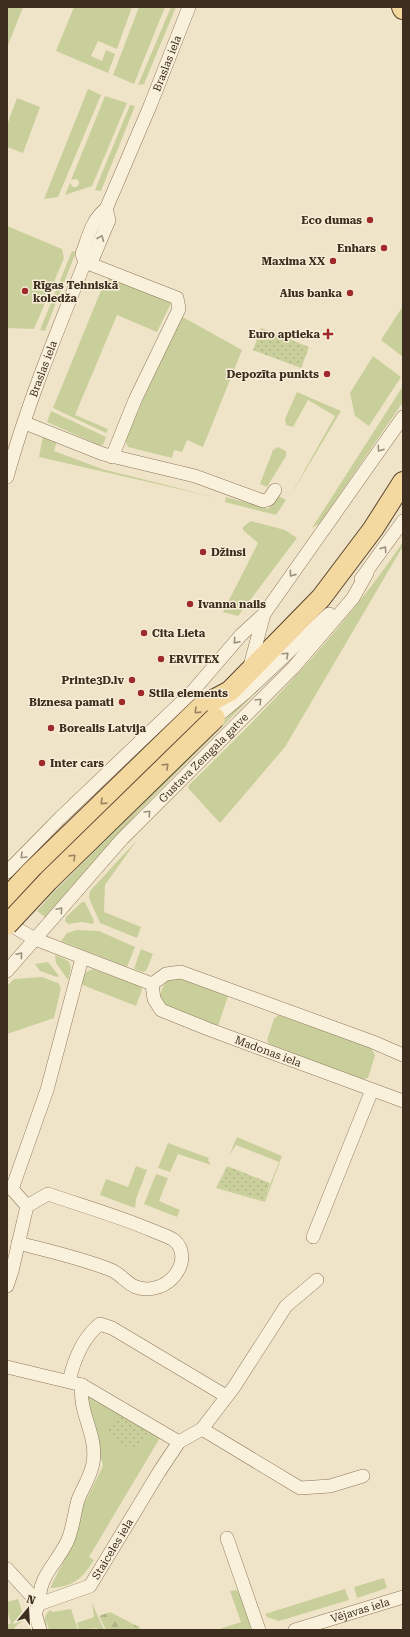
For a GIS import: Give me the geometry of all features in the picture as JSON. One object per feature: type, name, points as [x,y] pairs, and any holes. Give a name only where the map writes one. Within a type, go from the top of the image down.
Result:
[{"type":"main road","name":"Gustava Zemgala gatve","points":[[7,924],[48,881],[215,718],[230,691],[321,598],[338,577],[373,529],[403,482]]},
{"type":"main road","name":"Gustava Zemgala gatve","points":[[7,898],[29,874],[202,706],[230,691]]},
{"type":"street","name":"Braslas iela","points":[[7,478],[53,343],[85,262],[82,254],[85,244],[97,215],[106,209],[150,106],[189,7]]},
{"type":"street","points":[[85,262],[177,298],[179,309],[135,400],[112,457]]},
{"type":"street","name":"Gustava Zemgala gatve","points":[[7,872],[60,818],[186,697],[241,635],[264,614],[403,418]]},
{"type":"street","points":[[25,424],[112,457],[195,476],[263,501],[269,499],[275,490]]},
{"type":"street","name":"Gustava Zemgala gatve","points":[[35,939],[122,839],[293,668],[353,598],[367,573],[403,521]]},
{"type":"street","name":"Gustava Zemgala gatve","points":[[215,718],[311,632],[367,573]]},
{"type":"street","name":"Gustava Zemgala gatve","points":[[248,673],[264,614]]},
{"type":"street","points":[[7,924],[35,939],[152,984],[166,974],[181,972],[373,1042],[403,1055]]},
{"type":"street","points":[[7,971],[35,939]]},
{"type":"street","points":[[27,1206],[12,1189],[47,1090],[82,958]]},
{"type":"street","name":"Madonas iela","points":[[152,984],[154,999],[161,1010],[208,1030],[403,1102]]},
{"type":"street","points":[[313,1237],[372,1090]]},
{"type":"street","points":[[7,1286],[12,1271],[18,1243],[27,1206],[48,1194],[134,1223],[173,1240],[180,1249],[181,1258],[177,1273],[170,1282],[157,1288],[136,1287],[113,1271],[18,1243]]},
{"type":"street","points":[[317,1280],[286,1306],[234,1387],[202,1429],[300,1488],[330,1486],[363,1476]]},
{"type":"street","points":[[68,1381],[72,1368],[89,1333],[100,1324],[112,1328],[226,1396]]},
{"type":"street","points":[[7,1366],[82,1385],[179,1442]]},
{"type":"street","points":[[40,1630],[35,1613],[39,1604],[40,1584],[68,1539],[79,1499],[88,1481],[93,1463],[94,1447],[80,1398],[82,1385]]},
{"type":"street","name":"Staiceles iela","points":[[39,1604],[90,1586],[179,1442],[202,1429]]},
{"type":"street","points":[[227,1538],[259,1630]]},
{"type":"street","points":[[7,1569],[39,1604]]},
{"type":"street","name":"Vējavas iela","points":[[295,1630],[403,1597]]},
{"type":"green space","points":[[7,7],[23,7],[7,48]]},
{"type":"green space","points":[[74,7],[132,7],[117,49],[98,41],[91,56],[102,61],[106,50],[115,54],[108,73],[56,51]]},
{"type":"green space","points":[[139,7],[165,7],[134,84],[113,75]]},
{"type":"green space","points":[[171,7],[176,7],[144,84],[138,85]]},
{"type":"green space","points":[[88,89],[101,95],[58,197],[44,199]]},
{"type":"green space","points":[[105,96],[127,103],[92,186],[65,195],[70,183],[73,187],[77,187],[79,184],[79,181],[76,179],[71,180]]},
{"type":"green space","points":[[17,98],[40,107],[23,153],[7,147],[7,125]]},
{"type":"green space","points":[[130,105],[135,106],[101,191],[95,190]]},
{"type":"green space","name":"Rīgas Tehniskā koledža","points":[[7,226],[62,249],[64,258],[34,329],[7,328]]},
{"type":"green space","points":[[72,251],[76,252],[45,331],[40,330]]},
{"type":"green space","points":[[111,276],[172,301],[157,332],[117,315],[75,415],[108,429],[106,433],[53,408],[102,288]]},
{"type":"green space","points":[[403,306],[403,357],[381,340]]},
{"type":"green space","points":[[181,316],[242,350],[203,447],[187,440],[182,452],[174,450],[172,458],[128,447],[125,440]]},
{"type":"green space","points":[[261,328],[309,347],[301,368],[253,350]]},
{"type":"green space","points":[[373,356],[401,377],[369,426],[355,416],[350,393]]},
{"type":"green space","points":[[403,386],[403,402],[320,523],[312,528]]},
{"type":"green space","points":[[297,392],[341,411],[289,498],[335,416],[308,400],[293,427],[286,425],[285,419]]},
{"type":"green space","points":[[51,411],[106,437],[103,445],[99,445],[47,422]]},
{"type":"green space","points":[[43,436],[57,441],[54,451],[102,469],[218,498],[39,457]]},
{"type":"green space","points":[[278,447],[286,451],[286,456],[267,487],[260,484],[273,450]]},
{"type":"green space","points":[[277,495],[286,500],[276,515],[225,502],[226,497],[268,509]]},
{"type":"green space","points":[[251,521],[285,530],[297,538],[238,616],[223,612],[258,543],[243,530],[243,527]]},
{"type":"green space","points":[[403,542],[403,546],[285,747],[220,823],[188,788],[189,785],[247,728],[302,669],[355,607]]},
{"type":"green space","points":[[274,671],[276,672],[137,813],[45,917],[37,911],[52,894]]},
{"type":"green space","points":[[137,840],[105,885],[104,912],[141,927],[137,938],[100,923],[89,898],[90,891]]},
{"type":"green space","points":[[82,902],[85,902],[94,921],[93,924],[82,922],[68,924],[65,921],[66,917]]},
{"type":"green space","points":[[77,930],[99,931],[135,947],[127,967],[61,941],[67,933]]},
{"type":"green space","points":[[141,949],[153,954],[147,969],[144,972],[134,969]]},
{"type":"green space","points":[[55,955],[70,963],[71,966],[68,980],[56,963]]},
{"type":"green space","points":[[48,962],[59,976],[57,977],[40,971],[35,964]]},
{"type":"green space","points":[[93,969],[141,987],[142,990],[136,1006],[80,984],[84,973]]},
{"type":"green space","points":[[177,976],[228,996],[218,1026],[167,1007],[160,998],[162,990],[167,981]]},
{"type":"green space","points":[[42,977],[58,983],[61,988],[54,1018],[7,1034],[7,986],[14,979]]},
{"type":"green space","points":[[278,1015],[371,1048],[375,1055],[368,1078],[360,1080],[269,1044],[267,1040],[274,1019]]},
{"type":"green space","points":[[237,1137],[282,1156],[265,1202],[216,1188],[227,1166],[219,1187],[264,1200],[279,1162],[236,1145],[229,1156]]},
{"type":"green space","points":[[168,1143],[209,1158],[208,1160],[211,1165],[178,1154],[170,1172],[158,1168]]},
{"type":"green space","points":[[136,1166],[147,1170],[136,1199],[135,1208],[100,1195],[106,1179],[128,1187]]},
{"type":"green space","points":[[227,1166],[270,1183],[264,1200],[219,1187]]},
{"type":"green space","points":[[156,1174],[168,1178],[159,1201],[180,1210],[177,1217],[144,1204]]},
{"type":"green space","points":[[91,1395],[118,1412],[136,1452],[149,1430],[161,1436],[89,1557],[94,1560],[90,1567],[81,1577],[71,1584],[50,1588],[72,1545],[83,1506],[103,1466],[85,1400]]},
{"type":"green space","points":[[118,1412],[149,1430],[136,1452],[106,1434]]},
{"type":"green space","points":[[384,1578],[387,1588],[357,1598],[354,1587]]},
{"type":"green space","points":[[345,1589],[349,1600],[279,1621],[267,1617],[265,1614]]},
{"type":"green space","points":[[230,1591],[238,1591],[252,1625],[250,1630],[216,1630],[241,1622]]},
{"type":"green space","points":[[18,1599],[25,1620],[18,1624],[13,1630],[7,1630],[7,1625],[11,1623],[7,1610],[7,1602]]},
{"type":"green space","points":[[92,1603],[104,1630],[98,1630],[97,1628],[79,1630],[77,1623],[94,1617]]},
{"type":"green space","points":[[71,1609],[78,1630],[49,1630],[46,1619],[47,1630],[45,1619],[50,1610],[53,1612]]},
{"type":"green space","points":[[110,1612],[139,1627],[141,1630],[106,1630],[99,1616]]},
{"type":"place","name":"Eco dumas","points":[[370,220]]},
{"type":"place","name":"Enhars","points":[[384,248]]},
{"type":"place","name":"Maxima XX","points":[[333,261]]},
{"type":"place","name":"Rīgas Tehniskā koledža","points":[[25,291]]},
{"type":"place","name":"Alus banka","points":[[350,293]]},
{"type":"place","name":"Euro aptieka","points":[[328,334]]},
{"type":"place","name":"Depozīta punkts","points":[[327,374]]},
{"type":"place","name":"Džinsi","points":[[203,552]]},
{"type":"place","name":"Ivanna nails","points":[[190,604]]},
{"type":"place","name":"Cita Lieta","points":[[144,633]]},
{"type":"place","name":"ERVITEX","points":[[161,659]]},
{"type":"place","name":"Printe3D.lv","points":[[132,680]]},
{"type":"place","name":"Stila elements","points":[[141,693]]},
{"type":"place","name":"Biznesa pamati","points":[[122,702]]},
{"type":"place","name":"Borealis Latvija","points":[[51,728]]},
{"type":"place","name":"Inter cars","points":[[42,763]]}]
